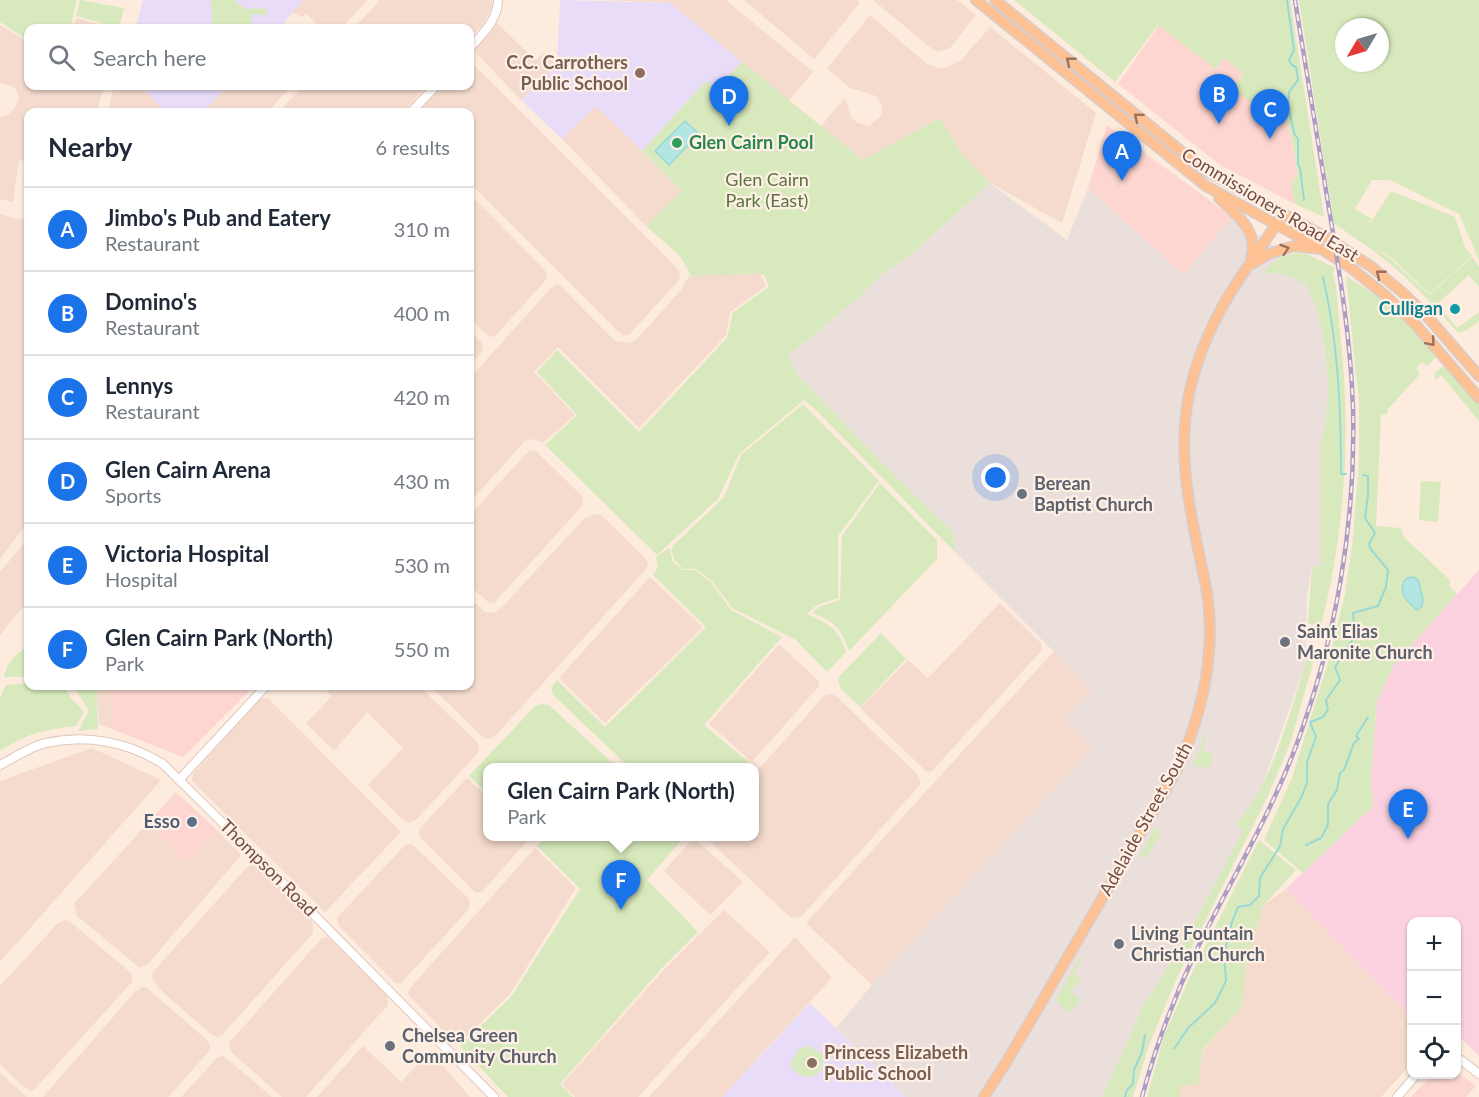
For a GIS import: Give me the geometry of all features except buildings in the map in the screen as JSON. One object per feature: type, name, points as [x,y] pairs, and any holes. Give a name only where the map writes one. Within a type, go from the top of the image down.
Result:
[{"type":"main road","name":"Commissioners Road East","points":[[976,0],[1206,186],[1323,250],[1351,268],[1416,325],[1479,398]]},
{"type":"main road","name":"Commissioners Road East","points":[[995,0],[1185,156],[1234,188],[1339,245],[1372,267],[1403,292],[1448,339],[1479,376]]},
{"type":"main road","points":[[1206,186],[1243,220],[1252,234],[1254,248],[1249,266]]},
{"type":"main road","name":"Adelaide Street South","points":[[984,1097],[1176,772],[1193,731],[1207,679],[1208,616],[1205,584],[1190,518],[1186,486],[1185,428],[1189,394],[1197,364],[1212,327],[1282,214]]},
{"type":"main road","points":[[1249,266],[1268,254],[1294,246],[1323,250]]},
{"type":"street","points":[[474,43],[491,24],[498,7],[498,0]]},
{"type":"street","points":[[415,108],[432,90]]},
{"type":"street","points":[[179,780],[262,690]]},
{"type":"street","name":"Thompson Road","points":[[0,765],[44,743],[81,739],[117,743],[146,754],[163,764],[494,1097]]},
{"type":"street","points":[[1461,1060],[1479,1074]]},
{"type":"street","points":[[1397,1097],[1413,1079]]},
{"type":"shaded area","points":[[143,0],[303,0],[283,24],[137,24]]},
{"type":"shaded area","points":[[303,0],[368,0],[345,24],[317,24],[306,14],[303,17],[292,13]]},
{"type":"shaded area","points":[[380,0],[492,0],[492,8],[484,23],[474,34],[474,24],[358,24]]},
{"type":"shaded area","name":"C.C. Carrothers Public School","points":[[560,0],[670,3],[742,62],[715,89],[706,81],[642,151],[596,106],[562,139],[521,100],[557,65]]},
{"type":"shaded area","points":[[605,0],[726,0],[813,72],[789,101],[670,3]]},
{"type":"shaded area","points":[[744,0],[858,0],[859,4],[814,59]]},
{"type":"shaded area","points":[[873,0],[957,0],[976,15],[950,48],[938,52]]},
{"type":"shaded area","points":[[870,15],[927,64],[938,68],[948,67],[961,60],[990,27],[1096,113],[1062,223],[990,183],[963,156],[940,118],[863,160],[821,126],[845,98],[851,117],[858,123],[869,126],[880,117],[882,105],[876,96],[850,88],[827,69]]},
{"type":"shaded area","points":[[76,18],[99,24],[74,24]]},
{"type":"shaded area","points":[[497,23],[535,60],[544,53],[557,65],[521,100],[476,53],[477,46]]},
{"type":"shaded area","points":[[0,25],[24,40],[24,90],[103,90],[98,108],[24,108],[24,161],[19,160],[13,202],[0,199],[0,117],[9,114],[15,108],[19,98],[16,89],[0,83]]},
{"type":"shaded area","points":[[1159,25],[1215,68],[1225,57],[1244,73],[1233,88],[1268,117],[1288,122],[1298,174],[1291,183],[1295,204],[1220,165],[1118,84]]},
{"type":"shaded area","points":[[474,65],[677,268],[680,273],[679,280],[629,335],[622,335],[474,187],[474,108],[421,108],[437,90],[474,90]]},
{"type":"shaded area","points":[[113,90],[145,90],[161,108],[109,108]]},
{"type":"shaded area","points":[[145,90],[224,90],[207,108],[161,108]]},
{"type":"shaded area","points":[[224,90],[288,90],[271,108],[207,108]]},
{"type":"shaded area","points":[[299,90],[423,90],[407,108],[283,108]]},
{"type":"shaded area","points":[[596,106],[682,191],[646,226],[562,139]]},
{"type":"shaded area","points":[[1107,125],[1232,217],[1184,275],[1088,188]]},
{"type":"shaded area","points":[[990,183],[1067,240],[1088,188],[1184,275],[1232,217],[1298,263],[1318,313],[1325,347],[1328,385],[1326,421],[1321,442],[1321,568],[1312,567],[1307,597],[1305,665],[1262,786],[1249,809],[1237,823],[1243,831],[1195,921],[1143,1007],[1102,1097],[906,1097],[836,1028],[872,985],[1093,748],[1064,719],[1092,690],[955,552],[953,532],[899,480],[796,373],[788,356],[858,298],[881,275],[913,253]]},
{"type":"shaded area","points":[[474,198],[545,270],[547,275],[545,281],[495,336],[490,337],[474,323]]},
{"type":"shaded area","points":[[0,214],[22,220],[24,218],[24,527],[0,559]]},
{"type":"shaded area","points":[[761,274],[766,286],[730,312],[726,335],[639,428],[558,347],[534,372],[575,415],[543,443],[532,439],[525,441],[474,498],[474,374],[551,288],[556,285],[561,286],[615,341],[629,343],[636,340],[681,290],[689,276]]},
{"type":"shaded area","points":[[474,335],[483,347],[474,361]]},
{"type":"shaded area","points":[[535,450],[582,496],[583,505],[495,602],[489,603],[474,590],[474,511],[529,451]]},
{"type":"shaded area","points":[[594,514],[601,515],[645,558],[648,563],[647,568],[496,735],[489,739],[484,738],[434,690],[474,690],[474,602],[485,612],[495,613],[585,518]]},
{"type":"shaded area","points":[[24,544],[24,606],[0,635],[0,572]]},
{"type":"shaded area","points":[[1479,570],[1479,1056],[1461,1038],[1461,917],[1407,917],[1407,1013],[1286,889],[1373,806],[1371,779],[1377,701],[1393,666]]},
{"type":"shaded area","points":[[650,577],[703,627],[605,723],[559,678]]},
{"type":"shaded area","points":[[1000,603],[1041,643],[1042,650],[932,771],[927,772],[860,708],[908,660],[928,678]]},
{"type":"shaded area","points":[[779,644],[819,681],[819,686],[752,762],[709,724]]},
{"type":"shaded area","points":[[1055,650],[1093,690],[1093,748],[872,985],[806,923]]},
{"type":"shaded area","points":[[97,690],[110,690],[114,730],[99,724]]},
{"type":"shaded area","points":[[110,690],[250,690],[183,757],[114,730]]},
{"type":"shaded area","points":[[326,690],[423,690],[477,742],[479,748],[477,754],[416,820],[409,823],[404,821],[368,785],[403,748],[367,712],[334,751],[306,723],[332,696]]},
{"type":"shaded area","points":[[825,695],[836,696],[917,774],[920,785],[801,917],[791,918],[709,841],[759,841],[759,769]]},
{"type":"shaded area","points":[[260,698],[269,699],[401,832],[325,912],[192,781],[193,774]]},
{"type":"shaded area","points":[[92,748],[161,780],[0,962],[0,781]]},
{"type":"shaded area","points":[[467,778],[483,792],[483,841],[527,841],[482,892],[475,892],[421,838],[420,828]]},
{"type":"shaded area","points":[[176,792],[217,830],[187,861],[147,824]]},
{"type":"shaded area","points":[[147,824],[187,861],[217,830],[241,855],[147,965],[140,968],[77,916],[74,904]]},
{"type":"shaded area","points":[[697,841],[743,882],[710,915],[664,871],[690,842]]},
{"type":"shaded area","points":[[408,844],[412,844],[468,898],[470,903],[468,910],[401,983],[395,983],[339,926],[337,918]]},
{"type":"shaded area","points":[[535,848],[576,888],[510,994],[458,1045],[408,993]]},
{"type":"shaded area","points":[[257,866],[313,923],[313,933],[218,1037],[212,1035],[166,995],[152,977],[153,972],[247,867]]},
{"type":"shaded area","points":[[1286,889],[1407,1013],[1407,1068],[1381,1097],[1179,1097],[1181,1086],[1198,1084],[1203,1050],[1242,1007],[1246,965],[1263,906]]},
{"type":"shaded area","points":[[724,910],[770,952],[638,1097],[575,1097],[562,1084],[664,970]]},
{"type":"shaded area","points":[[65,920],[131,973],[132,982],[33,1091],[25,1088],[0,1064],[0,986],[58,923]]},
{"type":"shaded area","points":[[326,937],[387,995],[388,1005],[306,1097],[282,1097],[231,1052],[229,1043],[321,939]]},
{"type":"shaded area","points":[[795,937],[832,978],[722,1097],[649,1097]]},
{"type":"shaded area","points":[[142,987],[147,988],[208,1041],[210,1047],[210,1050],[168,1097],[43,1097],[135,992]]},
{"type":"shaded area","name":"Princess Elizabeth Public School","points":[[810,1003],[906,1097],[722,1097]]},
{"type":"shaded area","points":[[363,1046],[401,1082],[430,1051],[470,1097],[317,1097]]},
{"type":"shaded area","points":[[222,1056],[272,1097],[181,1097],[217,1058]]},
{"type":"shaded area","points":[[0,1073],[27,1097],[0,1097]]},
{"type":"shaded area","points":[[1461,1075],[1476,1086],[1466,1097],[1411,1097],[1428,1079],[1461,1079]]},
{"type":"green space","points":[[0,0],[77,0],[71,24],[24,24],[24,37],[0,22]]},
{"type":"green space","points":[[80,0],[124,8],[120,24],[105,24],[76,16]]},
{"type":"green space","points":[[211,0],[234,0],[246,9],[265,8],[268,15],[251,14],[252,24],[212,24]]},
{"type":"green space","points":[[1014,0],[1290,0],[1324,217],[1295,204],[1291,183],[1298,174],[1282,102],[1268,117],[1233,88],[1244,74],[1225,58],[1216,69],[1158,25],[1115,82]]},
{"type":"green space","points":[[1299,0],[1479,0],[1479,260],[1459,214],[1390,180],[1372,180],[1355,209],[1372,219],[1363,227],[1371,222],[1391,191],[1455,217],[1465,247],[1472,256],[1429,294],[1394,260],[1372,246],[1393,261],[1429,295],[1472,257],[1479,267],[1479,287],[1469,275],[1437,304],[1457,328],[1479,312],[1479,321],[1467,330],[1458,333],[1422,293],[1396,269],[1334,224]]},
{"type":"green space","name":"Glen Cairn Park (East)","points":[[742,62],[863,160],[940,118],[963,156],[990,183],[913,253],[881,275],[858,298],[788,356],[796,373],[899,480],[953,532],[955,552],[804,400],[739,454],[718,499],[657,555],[545,445],[577,415],[537,372],[557,350],[639,432],[727,338],[733,312],[769,287],[765,276],[761,274],[691,276],[680,256],[646,226],[682,191],[642,151],[706,81],[715,89]]},
{"type":"green space","points":[[1297,253],[1307,254],[1335,268],[1333,273],[1344,370],[1344,484],[1335,559],[1319,633],[1315,632],[1315,625],[1308,624],[1312,566],[1321,567],[1321,442],[1326,421],[1328,385],[1325,347],[1318,313],[1299,266],[1305,285],[1289,276],[1269,272],[1259,279],[1275,262]]},
{"type":"green space","points":[[1346,276],[1394,307],[1434,351],[1435,358],[1427,366],[1422,362],[1416,368],[1420,374],[1388,409],[1387,414],[1381,415],[1376,526],[1400,528],[1405,538],[1451,581],[1449,586],[1457,594],[1393,666],[1377,701],[1371,779],[1373,806],[1303,873],[1264,840],[1292,778],[1330,656],[1345,594],[1353,538],[1359,460],[1359,403]]},
{"type":"green space","points":[[1442,367],[1450,370],[1479,403],[1479,421],[1441,375],[1435,380],[1435,373]]},
{"type":"green space","points":[[803,404],[879,481],[838,536],[838,598],[817,605],[807,614],[832,627],[846,652],[827,672],[796,640],[732,608],[712,581],[696,569],[683,569],[675,561],[671,550],[724,497],[741,455]]},
{"type":"green space","points":[[1421,481],[1441,482],[1438,522],[1419,520]]},
{"type":"green space","points":[[880,483],[937,540],[937,559],[849,651],[836,626],[812,613],[818,607],[840,600],[842,536]]},
{"type":"green space","points":[[669,548],[673,562],[683,570],[695,570],[711,582],[731,610],[782,637],[704,725],[750,763],[625,763],[553,695],[551,688],[557,680],[605,727],[706,627],[653,575],[658,567],[656,557]]},
{"type":"green space","points":[[881,633],[906,659],[860,707],[840,688],[838,678]]},
{"type":"green space","points":[[24,649],[24,677],[4,677],[7,667]]},
{"type":"green space","points":[[1306,654],[1315,656],[1290,744],[1267,798],[1179,973],[1149,1045],[1133,1097],[1102,1097],[1143,1007],[1195,921],[1243,831],[1236,823],[1249,807],[1270,769],[1305,666]]},
{"type":"green space","points":[[24,683],[24,690],[66,690],[84,712],[76,726],[36,733],[0,751],[0,697],[6,685]]},
{"type":"green space","points":[[76,690],[97,690],[98,729],[78,731],[89,710]]},
{"type":"green space","points":[[549,705],[613,763],[483,763],[483,789],[469,776],[535,706]]},
{"type":"green space","points":[[1206,732],[1208,732],[1202,750],[1213,755],[1209,769],[1193,765]]},
{"type":"green space","points":[[1155,828],[1161,832],[1146,859],[1140,855]]},
{"type":"green space","points":[[1259,840],[1296,870],[1263,906],[1246,965],[1242,1007],[1203,1049],[1198,1084],[1181,1086],[1179,1097],[1147,1097],[1164,1036],[1190,977]]},
{"type":"green space","points":[[542,841],[681,841],[647,880],[698,932],[662,968],[560,1084],[573,1097],[508,1097],[460,1046],[511,997],[580,889],[537,846]]},
{"type":"green space","points":[[1080,957],[1083,958],[1074,973],[1081,978],[1071,991],[1081,1001],[1068,1013],[1056,1000]]},
{"type":"green space","points":[[808,1046],[822,1053],[823,1062],[817,1073],[807,1077],[800,1075],[790,1064],[800,1048]]},
{"type":"water","name":"Glen Cairn Pool","points":[[685,121],[699,134],[669,165],[655,151]]},
{"type":"water","points":[[1414,577],[1418,580],[1423,599],[1422,606],[1417,610],[1406,599],[1402,591],[1407,578]]},
{"type":"waterway","points":[[1287,0],[1294,50],[1289,60],[1296,67],[1298,80],[1289,92],[1288,105],[1294,133],[1298,139],[1298,165],[1304,200]]},
{"type":"waterway","points":[[1323,277],[1338,375],[1341,474],[1346,474]]},
{"type":"waterway","points":[[1174,1049],[1188,1028],[1215,1003],[1226,981],[1224,954],[1232,922],[1238,907],[1250,905],[1259,896],[1260,878],[1280,846],[1283,829],[1307,783],[1307,762],[1316,737],[1310,722],[1323,717],[1328,710],[1326,700],[1340,680],[1335,667],[1355,636],[1353,613],[1378,606],[1386,587],[1388,570],[1369,544],[1375,533],[1365,518],[1368,476],[1363,475]]},
{"type":"waterway","points":[[1306,845],[1321,838],[1324,833],[1328,824],[1328,804],[1337,790],[1340,773],[1344,770],[1354,743],[1359,739],[1356,736],[1368,717]]},
{"type":"waterway","points":[[1125,1097],[1127,1090],[1133,1084],[1134,1070],[1142,1052],[1145,1035]]},
{"type":"railway","points":[[1142,1097],[1160,1039],[1182,983],[1262,823],[1296,746],[1322,664],[1341,580],[1347,538],[1353,452],[1350,359],[1337,259],[1295,0]]},
{"type":"place","name":"C.C. Carrothers Public School","points":[[640,73]]},
{"type":"place","name":"Domino's","points":[[1219,124]]},
{"type":"place","name":"Glen Cairn Arena","points":[[729,126]]},
{"type":"place","name":"Lennys","points":[[1270,139]]},
{"type":"place","name":"Glen Cairn Pool","points":[[677,143]]},
{"type":"place","name":"Jimbo's Pub and Eatery","points":[[1122,181]]},
{"type":"place","name":"Culligan","points":[[1455,309]]},
{"type":"place","name":"Berean Baptist Church","points":[[1022,494]]},
{"type":"place","name":"Saint Elias Maronite Church","points":[[1285,642]]},
{"type":"place","name":"Esso","points":[[192,822]]},
{"type":"place","name":"Victoria Hospital","points":[[1408,839]]},
{"type":"place","name":"Glen Cairn Park (North)","points":[[621,910]]},
{"type":"place","name":"Living Fountain Christian Church","points":[[1119,944]]},
{"type":"place","name":"Chelsea Green Community Church","points":[[390,1046]]},
{"type":"place","name":"Princess Elizabeth Public School","points":[[812,1063]]}]
